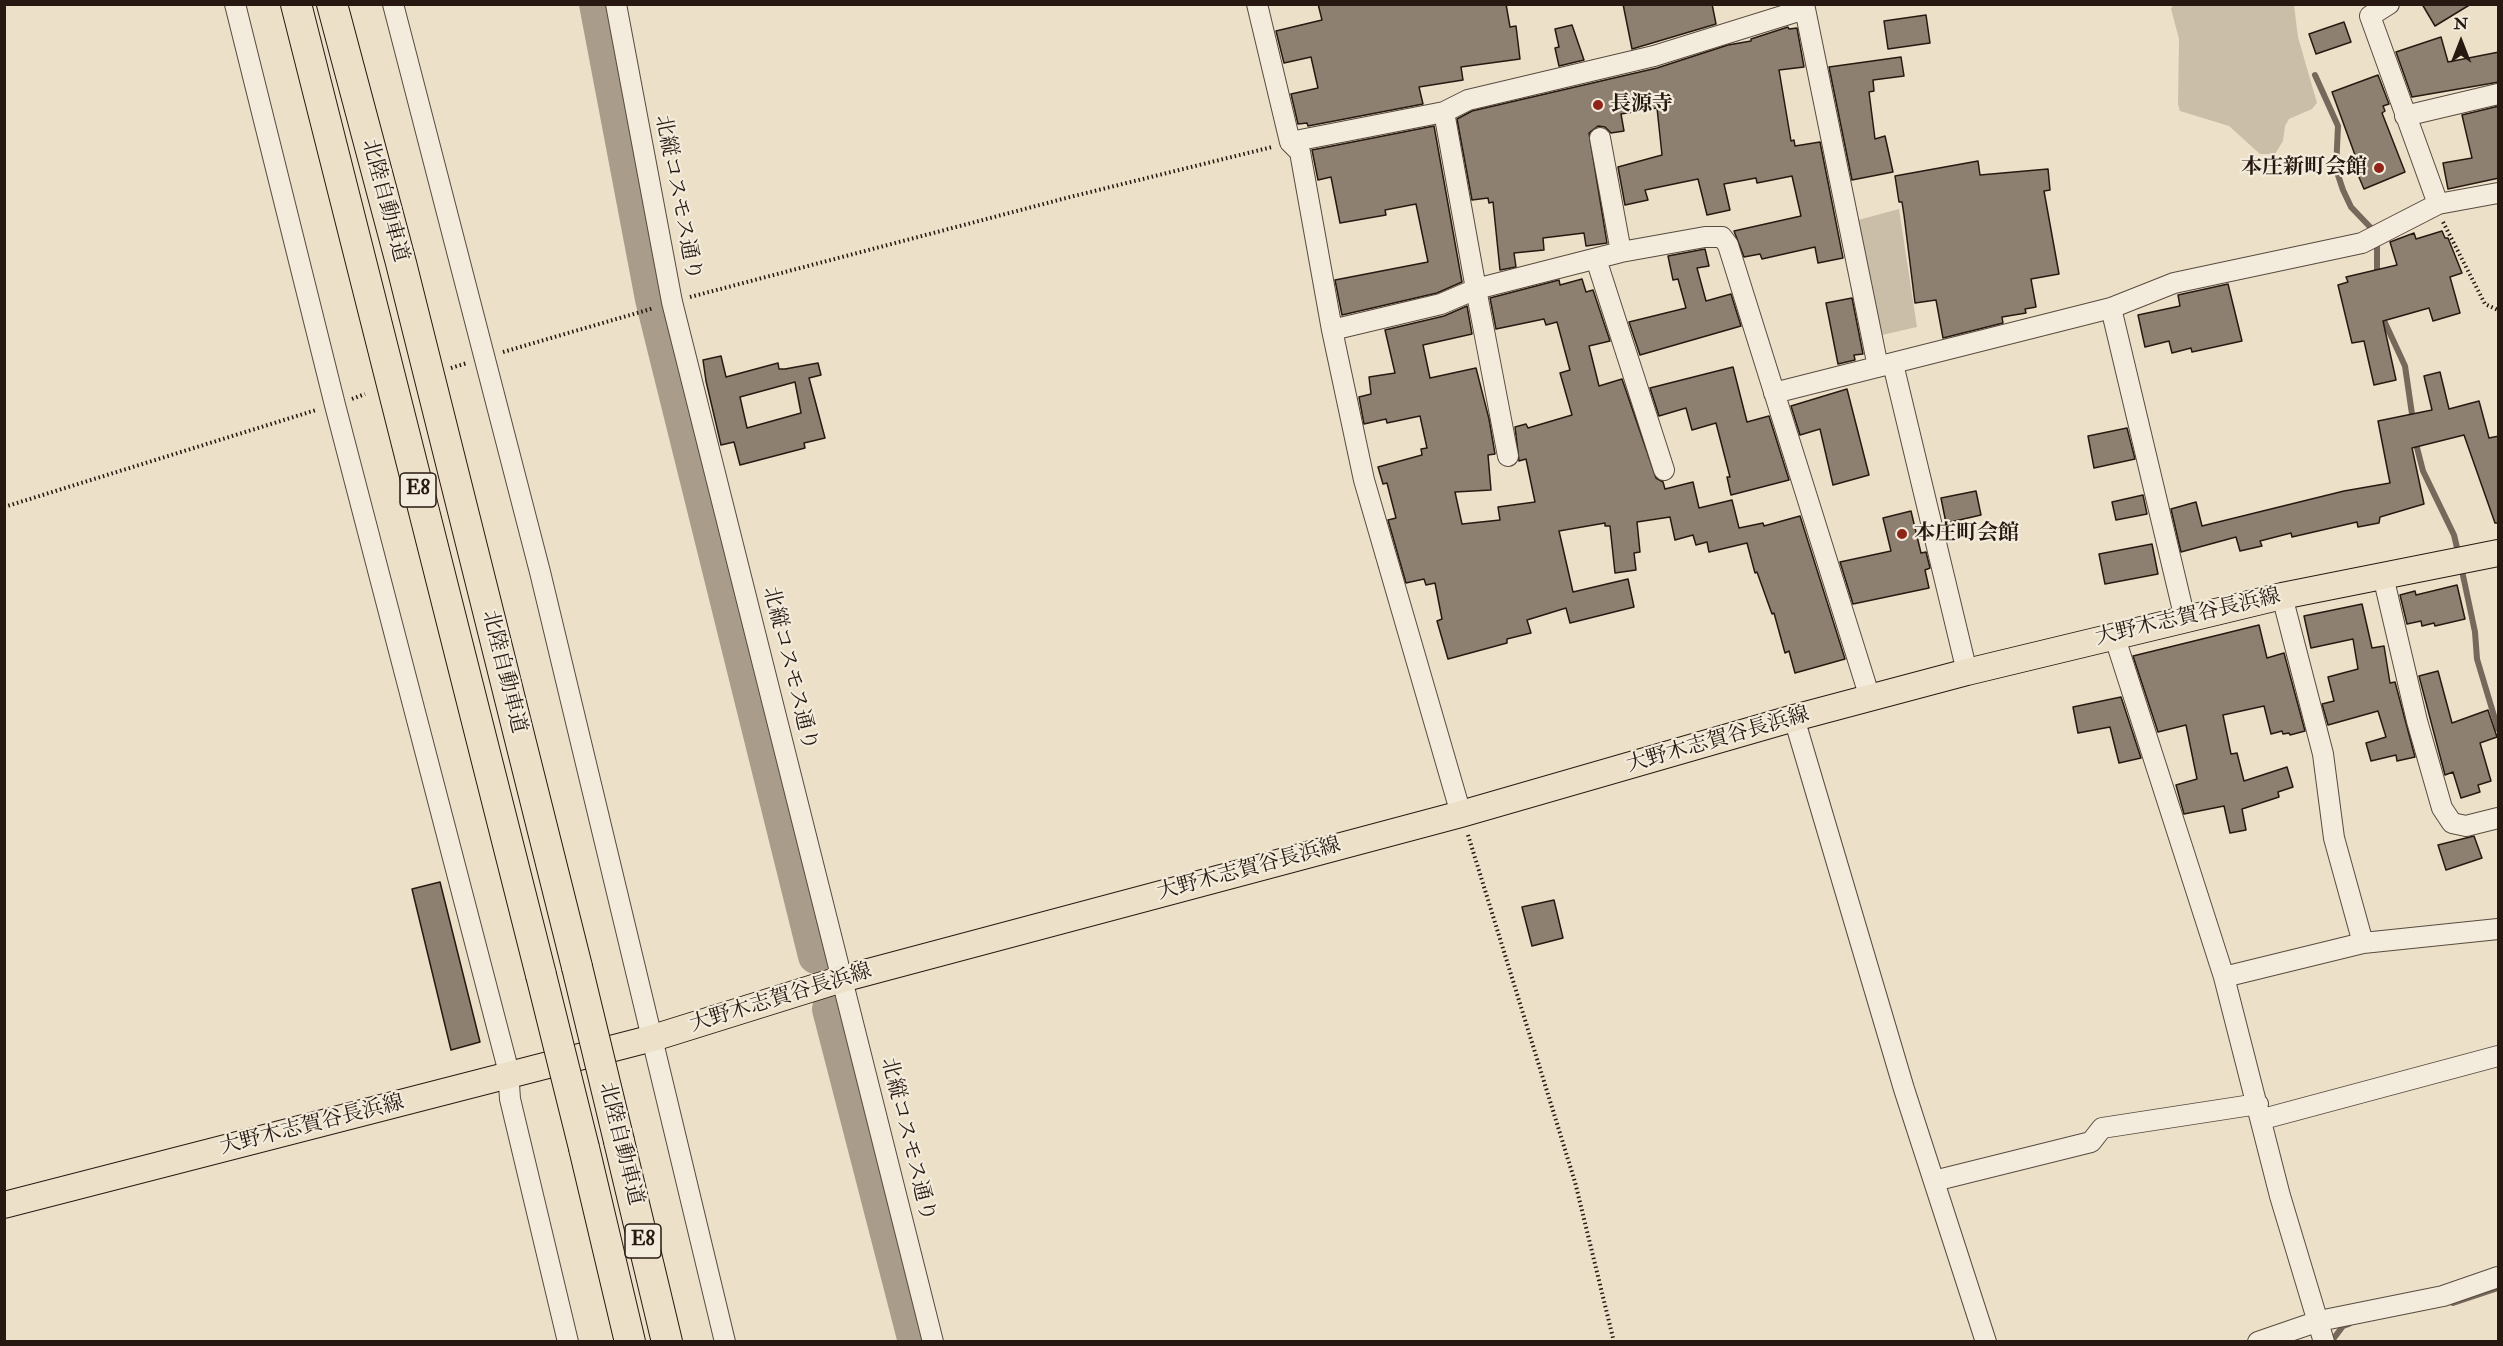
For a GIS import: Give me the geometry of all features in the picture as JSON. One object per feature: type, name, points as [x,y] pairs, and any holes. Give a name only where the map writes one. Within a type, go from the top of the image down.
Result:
[{"type":"highway","name":"北陸自動車道","points":[[296,4],[541,975],[630,1341]]},
{"type":"highway","name":"北陸自動車道","points":[[332,4],[400,263],[577,967],[668,1341]]},
{"type":"main road","name":"大野木志賀谷長浜線","points":[[4,1205],[653,1038],[842,979],[1461,814],[1794,718],[1966,672],[2282,596],[2499,553]]},
{"type":"street","points":[[235,4],[335,405],[509,1076],[510,1099],[568,1341]]},
{"type":"street","points":[[393,4],[540,572],[726,1341]]},
{"type":"street","name":"北縦コスモス通り","points":[[616,4],[672,302],[933,1341]]},
{"type":"street","points":[[1257,4],[1290,142],[1300,152],[1332,330],[1364,480],[1461,814]]},
{"type":"street","points":[[2389,4],[2370,16],[2381,42],[2435,206]]},
{"type":"street","points":[[1290,142],[1444,112],[1468,100],[1654,56],[1805,7],[1886,365],[1966,672]]},
{"type":"street","points":[[2405,116],[2499,94]]},
{"type":"street","points":[[1444,112],[1508,456]]},
{"type":"street","points":[[1600,138],[1621,252]]},
{"type":"street","points":[[1774,393],[2111,308],[2174,283],[2362,243],[2435,206],[2499,193]]},
{"type":"street","points":[[1332,330],[1441,304],[1476,289],[1621,252],[1705,237],[1722,237],[1728,246],[1870,698]]},
{"type":"street","points":[[1596,259],[1664,470]]},
{"type":"street","points":[[2111,308],[2185,619]]},
{"type":"street","points":[[2383,576],[2417,721],[2442,808],[2452,823],[2466,826],[2499,818]]},
{"type":"street","points":[[2282,596],[2323,754],[2334,838],[2363,943]]},
{"type":"street","points":[[2114,635],[2224,977],[2280,1196],[2324,1341]]},
{"type":"street","points":[[1794,718],[1852,918],[1986,1341]]},
{"type":"street","points":[[2224,977],[2363,943],[2499,929]]},
{"type":"street","points":[[1934,1181],[2091,1142],[2102,1128],[2260,1112],[2499,1056]]},
{"type":"street","points":[[2258,1341],[2319,1321],[2443,1296],[2499,1276]]},
{"type":"path","points":[[672,302],[1290,142]]},
{"type":"path","points":[[2435,206],[2485,304],[2499,310]]},
{"type":"path","points":[[447,369],[645,310]]},
{"type":"path","points":[[4,507],[365,394]]},
{"type":"path","points":[[1461,814],[1575,1182],[1614,1341]]},
{"type":"shaded area","points":[[2174,4],[2294,5],[2298,37],[2317,103],[2312,109],[2289,119],[2285,126],[2283,141],[2275,154],[2260,154],[2229,126],[2180,111],[2178,104],[2179,39],[2171,9]]},
{"type":"shaded area","points":[[1899,209],[1917,327],[1882,335],[1858,220]]},
{"type":"building","points":[[1318,4],[1506,4],[1510,27],[1516,26],[1520,59],[1461,67],[1463,80],[1419,87],[1423,104],[1308,126],[1307,123],[1298,124],[1291,94],[1318,88],[1311,57],[1284,63],[1276,31],[1322,20]]},
{"type":"building","points":[[1623,4],[1712,4],[1716,24],[1632,49]]},
{"type":"building","points":[[2422,4],[2471,4],[2435,26]]},
{"type":"building","points":[[1926,15],[1930,43],[1888,49],[1884,21]]},
{"type":"building","points":[[2344,22],[2351,42],[2316,54],[2309,34]]},
{"type":"building","points":[[1572,25],[1584,60],[1559,66],[1555,48],[1559,47],[1555,29]]},
{"type":"building","points":[[1788,27],[1789,29],[1797,28],[1804,67],[1779,70],[1791,141],[1794,140],[1795,146],[1820,142],[1843,258],[1818,263],[1815,247],[1762,259],[1760,254],[1744,257],[1734,231],[1801,216],[1792,176],[1757,183],[1756,178],[1724,184],[1730,210],[1707,215],[1698,179],[1645,190],[1648,200],[1625,205],[1618,167],[1662,155],[1657,108],[1621,114],[1624,131],[1611,133],[1605,127],[1598,126],[1589,133],[1607,243],[1586,246],[1584,233],[1543,238],[1544,250],[1514,253],[1516,267],[1500,270],[1493,202],[1489,203],[1488,198],[1472,200],[1457,119],[1472,111],[1657,68],[1728,45],[1751,41],[1751,39]]},
{"type":"building","points":[[2441,37],[2448,62],[2499,52],[2499,82],[2412,97],[2396,52]]},
{"type":"building","points":[[1901,57],[1904,76],[1873,80],[1874,91],[1869,92],[1875,139],[1885,136],[1893,172],[1852,180],[1829,67]]},
{"type":"building","points":[[2378,75],[2389,104],[2383,106],[2385,111],[2382,113],[2405,172],[2364,189],[2350,156],[2355,155],[2332,92]]},
{"type":"building","points":[[2499,106],[2499,178],[2448,189],[2443,163],[2472,158],[2462,115]]},
{"type":"building","points":[[1434,126],[1462,282],[1437,293],[1342,315],[1335,280],[1428,262],[1416,204],[1385,210],[1386,215],[1340,223],[1331,177],[1318,180],[1312,150]]},
{"type":"building","points":[[1978,161],[1980,175],[2048,169],[2050,190],[2044,191],[2059,274],[2031,279],[2036,307],[2025,309],[2026,313],[2002,317],[2003,323],[1943,338],[1936,300],[1915,303],[1902,202],[1899,202],[1895,176]]},
{"type":"building","points":[[2442,231],[2445,238],[2448,238],[2462,273],[2450,277],[2460,313],[2433,321],[2429,308],[2383,321],[2396,380],[2374,385],[2364,341],[2352,343],[2338,285],[2348,282],[2346,277],[2397,265],[2390,242],[2414,233],[2416,239]]},
{"type":"building","points":[[1705,249],[1709,266],[1697,268],[1706,301],[1731,294],[1741,326],[1640,355],[1629,322],[1686,308],[1678,279],[1673,280],[1668,256]]},
{"type":"building","points":[[1582,279],[1586,292],[1593,290],[1610,341],[1589,346],[1599,386],[1622,379],[1656,478],[1663,482],[1665,489],[1693,482],[1699,508],[1732,500],[1739,528],[1763,523],[1764,526],[1800,516],[1845,659],[1795,673],[1789,651],[1785,653],[1774,613],[1772,614],[1757,572],[1755,573],[1747,543],[1709,552],[1707,542],[1696,545],[1693,535],[1675,540],[1670,517],[1637,522],[1640,552],[1634,553],[1636,570],[1615,573],[1610,526],[1605,526],[1605,523],[1559,531],[1573,592],[1628,579],[1634,607],[1570,623],[1566,608],[1527,620],[1531,633],[1507,639],[1507,643],[1448,659],[1437,621],[1442,619],[1435,583],[1426,585],[1424,579],[1406,583],[1388,520],[1396,518],[1387,483],[1383,484],[1378,467],[1422,455],[1421,449],[1427,448],[1420,416],[1387,423],[1386,419],[1364,424],[1359,397],[1371,394],[1369,377],[1395,373],[1385,330],[1444,316],[1467,306],[1472,334],[1423,345],[1430,378],[1476,368],[1489,419],[1495,454],[1488,455],[1491,490],[1455,492],[1462,524],[1500,520],[1498,507],[1535,502],[1526,459],[1519,461],[1515,427],[1526,424],[1528,428],[1572,415],[1560,373],[1570,370],[1557,322],[1546,325],[1544,319],[1496,329],[1490,298],[1559,280],[1560,285]]},
{"type":"building","points":[[2228,284],[2242,341],[2192,352],[2191,348],[2172,353],[2169,341],[2145,347],[2138,315],[2180,306],[2178,295]]},
{"type":"building","points":[[1852,298],[1863,354],[1854,355],[1855,360],[1838,364],[1826,303]]},
{"type":"building","points":[[721,356],[726,377],[778,363],[779,369],[785,369],[818,363],[821,375],[809,378],[825,438],[804,443],[805,448],[740,465],[734,442],[721,445],[703,360]],"holes":[[[795,382],[801,413],[747,428],[740,397]]]},
{"type":"building","points":[[1733,367],[1747,422],[1769,416],[1789,480],[1731,495],[1727,477],[1730,477],[1716,423],[1692,430],[1686,408],[1659,416],[1650,388]]},
{"type":"building","points":[[2440,372],[2449,409],[2479,401],[2489,438],[2499,436],[2499,523],[2495,523],[2464,435],[2412,448],[2424,504],[2380,517],[2379,523],[2358,527],[2357,522],[2292,537],[2291,533],[2260,541],[2262,546],[2240,551],[2236,537],[2181,552],[2171,509],[2196,502],[2202,526],[2344,491],[2390,483],[2378,421],[2432,410],[2424,376]]},
{"type":"building","points":[[1847,389],[1869,475],[1833,485],[1820,429],[1800,435],[1791,406]]},
{"type":"building","points":[[2127,428],[2135,459],[2094,468],[2088,436]]},
{"type":"building","points":[[1976,491],[1981,515],[1946,523],[1941,498]]},
{"type":"building","points":[[2143,495],[2147,514],[2116,520],[2112,502]]},
{"type":"building","name":"本庄町会館","points":[[1911,511],[1921,553],[1926,552],[1930,568],[1925,570],[1929,588],[1853,604],[1840,562],[1891,551],[1883,518]]},
{"type":"building","points":[[2152,544],[2158,574],[2105,584],[2099,554]]},
{"type":"building","points":[[2457,585],[2465,619],[2435,626],[2434,623],[2422,626],[2421,621],[2407,624],[2400,595],[2415,591],[2416,595]]},
{"type":"building","points":[[2362,604],[2372,648],[2384,646],[2390,683],[2395,682],[2415,757],[2397,761],[2396,755],[2371,761],[2366,743],[2386,737],[2378,711],[2328,725],[2322,704],[2334,701],[2328,677],[2358,669],[2353,639],[2311,648],[2304,616]]},
{"type":"building","points":[[2259,625],[2267,658],[2284,653],[2305,731],[2290,735],[2289,733],[2283,734],[2282,731],[2271,734],[2264,706],[2223,715],[2231,754],[2237,753],[2244,781],[2287,767],[2293,787],[2278,792],[2279,797],[2242,809],[2246,830],[2230,833],[2224,806],[2184,814],[2176,785],[2197,779],[2186,725],[2158,732],[2133,656]]},
{"type":"building","points":[[2438,671],[2452,723],[2488,710],[2497,737],[2480,743],[2491,781],[2478,785],[2480,792],[2461,798],[2453,772],[2445,775],[2419,676]]},
{"type":"building","points":[[2121,697],[2141,758],[2119,763],[2110,727],[2078,733],[2073,707]]},
{"type":"building","points":[[2474,836],[2482,858],[2446,870],[2438,845]]},
{"type":"building","points":[[440,882],[480,1042],[451,1050],[412,889]]},
{"type":"building","points":[[1554,900],[1563,938],[1532,946],[1522,907]]},
{"type":"waterway","points":[[597,4],[653,299],[816,956]]},
{"type":"waterway","points":[[2315,75],[2338,126],[2336,169],[2343,190],[2351,207],[2372,229]]},
{"type":"waterway","points":[[2377,244],[2377,277]]},
{"type":"waterway","points":[[2381,314],[2405,366],[2413,421]]},
{"type":"waterway","points":[[2415,440],[2423,471],[2454,535],[2459,556]]},
{"type":"waterway","points":[[2461,566],[2475,632],[2477,659],[2498,729]]},
{"type":"waterway","points":[[830,1009],[916,1342]]},
{"type":"waterway","points":[[2453,1303],[2498,1288]]},
{"type":"waterway","points":[[2331,1342],[2343,1326],[2349,1324]]},
{"type":"place","name":"長源寺","points":[[1598,105]]},
{"type":"place","name":"本庄新町会館","points":[[2379,168]]},
{"type":"place","name":"本庄町会館","points":[[1902,534]]}]
